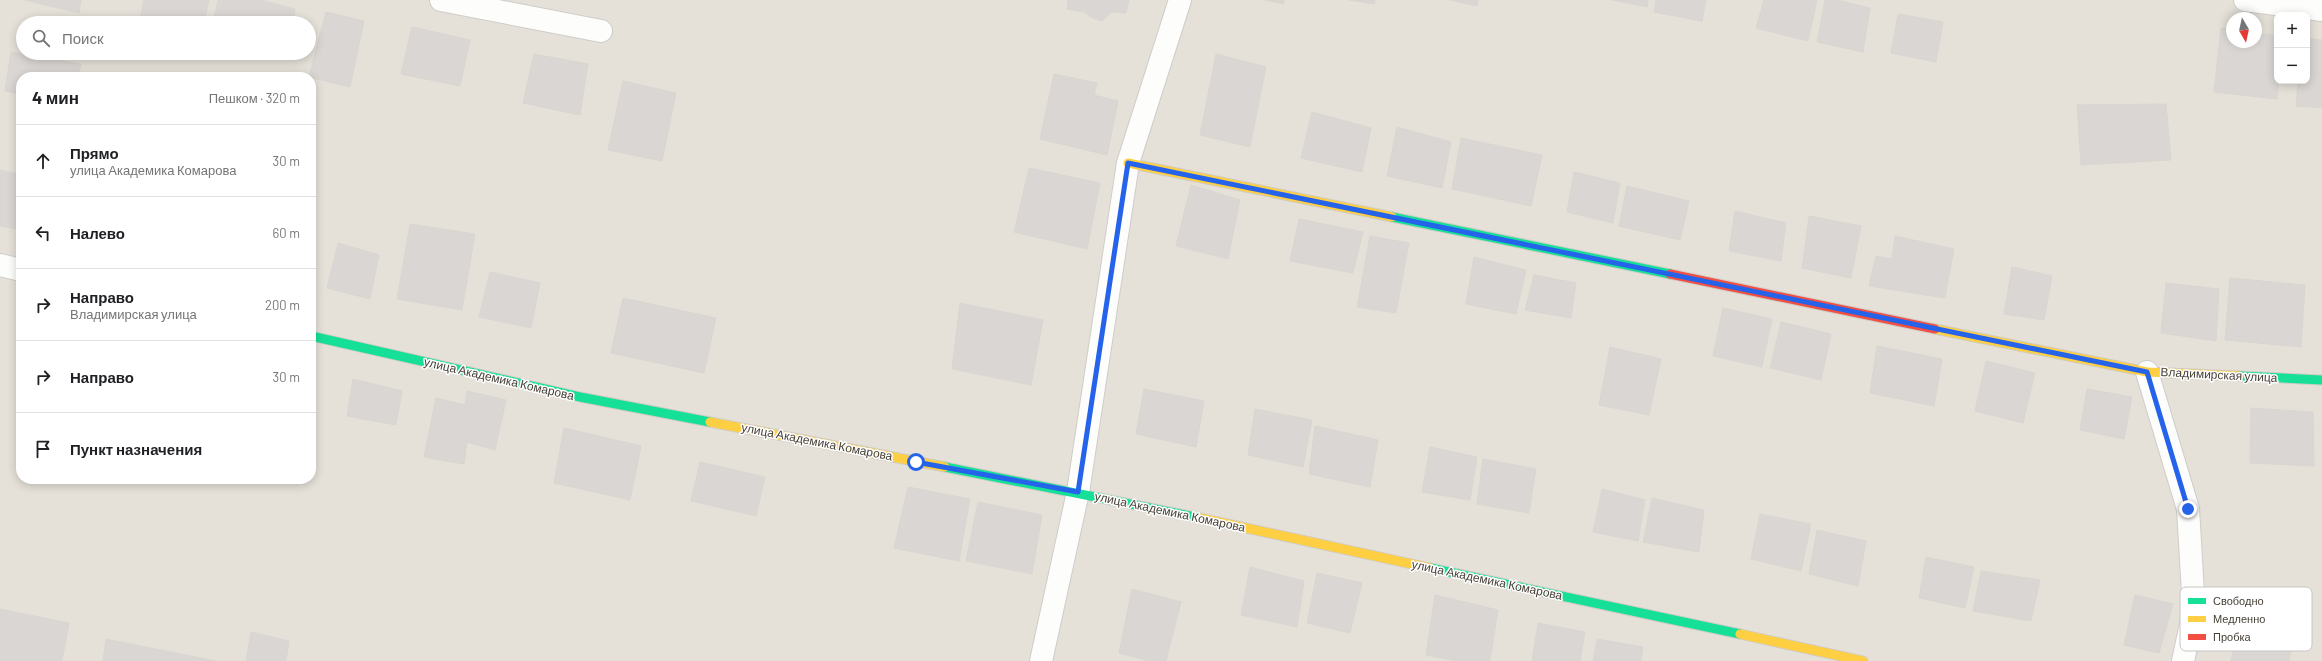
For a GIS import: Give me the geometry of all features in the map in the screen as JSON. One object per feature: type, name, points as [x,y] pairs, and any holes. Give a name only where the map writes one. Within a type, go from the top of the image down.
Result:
[{"type":"street","points":[[441,0],[600,31]]},
{"type":"street","points":[[1041,661],[1078,492],[1128,163],[1180,0]]},
{"type":"street","points":[[2245,0],[2322,10]]},
{"type":"street","name":"Владимирская улица","points":[[1128,163],[2147,372],[2322,380]]},
{"type":"street","points":[[0,265],[16,269]]},
{"type":"street","name":"улица Академика Комарова","points":[[316,337],[580,397],[1078,492],[1863,661]]},
{"type":"street","points":[[2147,372],[2188,509],[2193,587]]},
{"type":"street","points":[[2183,661],[2185,651]]},
{"type":"shaded area","points":[[0,0],[2322,0],[2322,661],[0,661]]},
{"type":"building","points":[[25,0],[81,0],[79,13]]},
{"type":"building","points":[[144,0],[209,0],[206,16],[141,16]]},
{"type":"building","points":[[218,0],[260,0],[295,9],[294,16],[215,16]]},
{"type":"building","points":[[1068,0],[1129,0],[1126,13],[1112,12],[1102,21],[1093,18],[1084,12],[1067,9]]},
{"type":"building","points":[[1265,0],[1284,0],[1284,4]]},
{"type":"building","points":[[1349,0],[1375,0],[1374,4]]},
{"type":"building","points":[[1450,0],[1478,0],[1477,6]]},
{"type":"building","points":[[1612,0],[1648,0],[1647,7]]},
{"type":"building","points":[[1656,0],[1706,0],[1702,21],[1654,12]]},
{"type":"building","points":[[1764,0],[1817,0],[1808,41],[1756,28]]},
{"type":"building","points":[[1825,0],[1837,0],[1870,8],[1863,52],[1817,42]]},
{"type":"building","points":[[326,12],[364,21],[350,87],[316,79],[316,72],[310,72],[313,60],[316,60],[316,50]]},
{"type":"building","points":[[1898,14],[1943,22],[1936,62],[1891,53]]},
{"type":"building","points":[[412,27],[470,40],[460,86],[401,74]]},
{"type":"building","points":[[2221,28],[2226,28],[2226,48],[2262,48],[2262,34],[2274,36],[2274,84],[2279,84],[2277,99],[2214,92]]},
{"type":"building","points":[[2310,38],[2322,40],[2322,108],[2296,106],[2298,84],[2310,84]]},
{"type":"building","points":[[11,52],[16,53],[16,60],[58,60],[81,64],[79,72],[16,72],[16,93],[5,91]]},
{"type":"building","points":[[534,54],[588,64],[580,115],[523,103]]},
{"type":"building","points":[[1216,54],[1266,67],[1250,147],[1200,135]]},
{"type":"building","points":[[1054,74],[1097,83],[1094,95],[1118,101],[1107,155],[1040,139]]},
{"type":"building","points":[[623,81],[676,93],[662,161],[608,150]]},
{"type":"building","points":[[2166,104],[2171,160],[2081,165],[2077,105]]},
{"type":"building","points":[[1312,112],[1371,128],[1362,172],[1301,158]]},
{"type":"building","points":[[1397,127],[1451,142],[1442,188],[1387,176]]},
{"type":"building","points":[[1461,138],[1542,155],[1531,206],[1452,189]]},
{"type":"building","points":[[1029,168],[1100,183],[1087,249],[1014,232]]},
{"type":"building","points":[[0,170],[16,174],[16,229],[0,226]]},
{"type":"building","points":[[1574,172],[1620,183],[1613,223],[1567,212]]},
{"type":"building","points":[[1191,185],[1240,200],[1228,259],[1176,246]]},
{"type":"building","points":[[1627,186],[1689,201],[1680,240],[1619,226]]},
{"type":"building","points":[[1735,211],[1786,223],[1781,261],[1729,251]]},
{"type":"building","points":[[1809,216],[1861,226],[1851,278],[1802,268]]},
{"type":"building","points":[[1299,219],[1363,232],[1353,273],[1290,261]]},
{"type":"building","points":[[410,224],[475,234],[462,310],[397,299]]},
{"type":"building","points":[[1370,236],[1409,243],[1396,313],[1357,307]]},
{"type":"building","points":[[1895,236],[1954,249],[1945,298],[1869,286],[1876,256],[1892,259]]},
{"type":"building","points":[[338,243],[379,255],[370,299],[327,288]]},
{"type":"building","points":[[1474,257],[1526,270],[1516,314],[1466,304]]},
{"type":"building","points":[[2012,267],[2052,276],[2044,320],[2004,314]]},
{"type":"building","points":[[490,272],[540,283],[531,328],[479,317]]},
{"type":"building","points":[[1534,275],[1576,283],[1571,318],[1525,310]]},
{"type":"building","points":[[2230,278],[2305,285],[2301,347],[2225,340]]},
{"type":"building","points":[[2166,283],[2219,289],[2216,341],[2161,333]]},
{"type":"building","points":[[623,298],[716,318],[704,373],[611,353]]},
{"type":"building","points":[[960,303],[1043,320],[1031,385],[952,369]]},
{"type":"building","points":[[1723,308],[1772,319],[1762,367],[1713,356]]},
{"type":"building","points":[[1781,322],[1831,334],[1821,380],[1770,368]]},
{"type":"building","points":[[1877,346],[1942,359],[1934,406],[1870,393]]},
{"type":"building","points":[[1610,347],[1661,359],[1649,415],[1599,405]]},
{"type":"building","points":[[1986,361],[2035,373],[2023,423],[1975,411]]},
{"type":"building","points":[[353,379],[402,391],[396,425],[347,416]]},
{"type":"building","points":[[1144,389],[1204,401],[1196,447],[1136,434]]},
{"type":"building","points":[[2087,389],[2132,397],[2124,439],[2080,430]]},
{"type":"building","points":[[467,391],[506,400],[495,450],[467,442],[464,464],[424,457],[436,398],[465,405]]},
{"type":"building","points":[[2251,408],[2313,412],[2314,466],[2250,463]]},
{"type":"building","points":[[1255,409],[1312,420],[1303,467],[1248,455]]},
{"type":"building","points":[[1315,426],[1378,440],[1370,487],[1309,474]]},
{"type":"building","points":[[564,428],[641,446],[630,500],[554,483]]},
{"type":"building","points":[[1430,447],[1477,457],[1470,500],[1422,492]]},
{"type":"building","points":[[1483,459],[1536,469],[1529,513],[1477,504]]},
{"type":"building","points":[[700,462],[765,477],[756,516],[691,501]]},
{"type":"building","points":[[908,487],[970,499],[959,561],[894,548]]},
{"type":"building","points":[[1602,489],[1645,500],[1638,541],[1593,532]]},
{"type":"building","points":[[1652,498],[1704,510],[1699,552],[1643,542]]},
{"type":"building","points":[[978,502],[1042,515],[1032,574],[966,561]]},
{"type":"building","points":[[1760,514],[1811,524],[1801,571],[1751,559]]},
{"type":"building","points":[[1817,530],[1866,541],[1858,586],[1809,574]]},
{"type":"building","points":[[1926,557],[1974,567],[1965,608],[1919,598]]},
{"type":"building","points":[[1250,567],[1304,581],[1297,627],[1241,615]]},
{"type":"building","points":[[1981,571],[2040,580],[2031,621],[1973,611]]},
{"type":"building","points":[[1317,573],[1362,583],[1350,633],[1307,623]]},
{"type":"building","points":[[1132,589],[1181,602],[1166,661],[1149,661],[1119,653]]},
{"type":"building","points":[[1435,595],[1498,610],[1490,661],[1457,661],[1426,655]]},
{"type":"building","points":[[2135,595],[2173,604],[2159,653],[2124,645]]},
{"type":"building","points":[[0,609],[69,623],[62,661],[0,661]]},
{"type":"building","points":[[1538,623],[1585,632],[1580,661],[1532,661]]},
{"type":"building","points":[[251,632],[289,641],[286,661],[246,661]]},
{"type":"building","points":[[106,639],[216,661],[103,661]]},
{"type":"building","points":[[1597,639],[1643,647],[1641,661],[1593,661]]},
{"type":"building","points":[[2233,651],[2291,651],[2289,661],[2231,661]]},
{"type":"traffic: fast","points":[[1392,217],[1670,274]]},
{"type":"traffic: fast","points":[[316,337],[580,397],[710,422]]},
{"type":"traffic: fast","points":[[2239,376],[2322,380]]},
{"type":"traffic: fast","points":[[945,467],[1200,518]]},
{"type":"traffic: fast","points":[[1430,568],[1740,634]]},
{"type":"traffic: slow","points":[[1128,163],[1392,217]]},
{"type":"traffic: slow","points":[[1935,329],[2147,372],[2239,376]]},
{"type":"traffic: slow","points":[[710,422],[945,467]]},
{"type":"traffic: slow","points":[[1200,518],[1430,568]]},
{"type":"traffic: slow","points":[[1740,634],[1863,661]]},
{"type":"traffic: jam","points":[[1670,274],[1935,329]]},
{"type":"route","points":[[916,462],[1078,492],[1128,163],[2147,372],[2188,509]]}]
